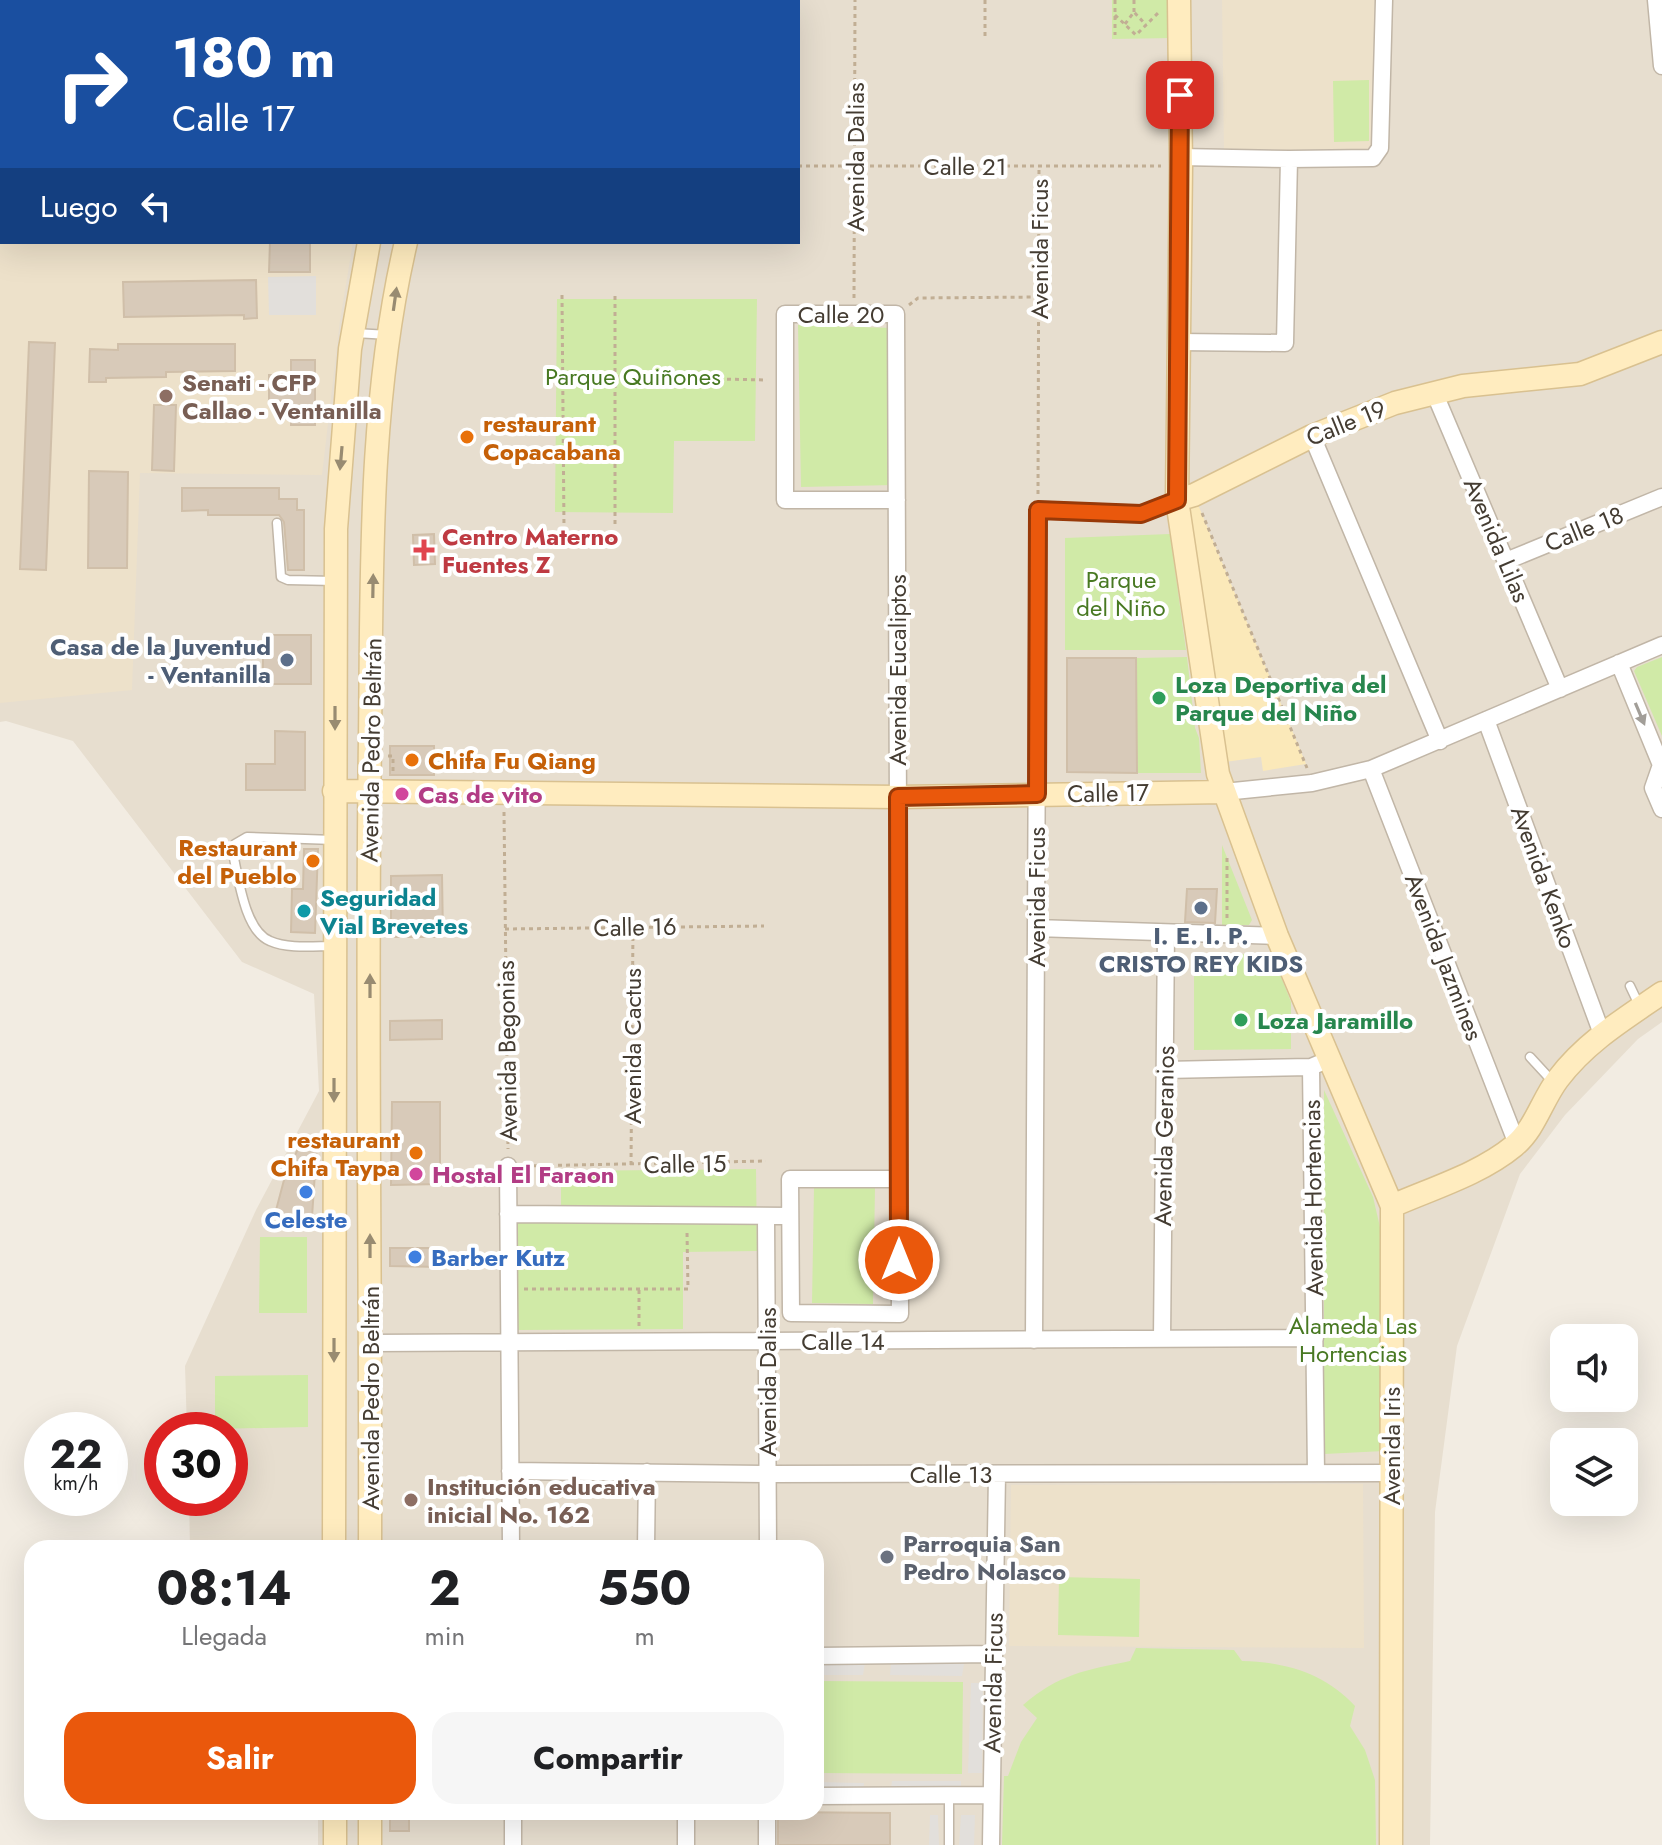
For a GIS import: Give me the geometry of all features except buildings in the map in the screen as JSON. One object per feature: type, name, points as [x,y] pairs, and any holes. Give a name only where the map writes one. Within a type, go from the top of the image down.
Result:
[{"type":"street","points":[[1181,162],[1373,158],[1380,148],[1384,0]]},
{"type":"street","points":[[1656,0],[1662,66]]},
{"type":"street","name":"Avenida Iris","points":[[1170,4],[1181,162],[1178,342],[1186,498],[1218,774],[1320,1063],[1392,1206],[1391,1845]]},
{"type":"street","points":[[1178,342],[1285,343],[1289,159]]},
{"type":"street","name":"Avenida Pedro Beltrán","points":[[334,1540],[336,581],[339,473],[353,333],[369,244]]},
{"type":"street","name":"Avenida Pedro Beltrán","points":[[370,1540],[369,791],[374,486],[390,335],[406,244]]},
{"type":"street","name":"Calle 20","points":[[896,314],[785,314],[785,500],[897,500]]},
{"type":"street","name":"Avenida Eucaliptos","points":[[896,314],[900,1314]]},
{"type":"street","name":"Calle 19","points":[[1038,510],[1141,514],[1186,498],[1312,436],[1395,403],[1434,392],[1488,383],[1580,374],[1662,342]]},
{"type":"street","name":"Avenida Lilas","points":[[1434,392],[1560,689]]},
{"type":"street","points":[[1312,436],[1440,741]]},
{"type":"street","name":"Calle 18","points":[[1506,561],[1662,497]]},
{"type":"street","name":"Avenida Ficus","points":[[1034,1340],[1038,510]]},
{"type":"street","name":"Calle 17","points":[[334,791],[898,797],[1224,792],[1312,783],[1371,769],[1662,645]]},
{"type":"street","points":[[1619,663],[1662,764],[1653,788],[1662,809]]},
{"type":"street","name":"Avenida Kenko","points":[[1486,720],[1602,1034]]},
{"type":"street","name":"Avenida Jazmines","points":[[1371,769],[1517,1144]]},
{"type":"street","points":[[1036,928],[1277,936]]},
{"type":"street","name":"Avenida Geranios","points":[[1162,1339],[1166,933]]},
{"type":"street","points":[[1392,1206],[1478,1168],[1517,1144],[1555,1083],[1578,1053],[1662,993]]},
{"type":"street","points":[[1165,1070],[1320,1063]]},
{"type":"street","name":"Avenida Hortencias","points":[[1316,1473],[1320,1063]]},
{"type":"street","name":"Avenida Begonias","points":[[508,1166],[511,1540]]},
{"type":"street","points":[[508,1214],[790,1216],[790,1179],[899,1179]]},
{"type":"street","name":"Calle 14","points":[[790,1216],[791,1313],[900,1314]]},
{"type":"street","name":"Avenida Dalias","points":[[766,1217],[768,1540]]},
{"type":"street","name":"Calle 14","points":[[371,1343],[1315,1338]]},
{"type":"street","name":"Calle 13","points":[[510,1471],[768,1474],[1391,1473]]},
{"type":"street","points":[[646,1540],[647,1472]]},
{"type":"street","name":"Avenida Ficus","points":[[991,1845],[997,1474]]},
{"type":"street","points":[[824,1656],[994,1654]]},
{"type":"street","points":[[824,1796],[991,1795]]},
{"type":"street","points":[[335,1820],[335,1845]]},
{"type":"street","points":[[370,1820],[370,1845]]},
{"type":"street","points":[[513,1820],[513,1845]]},
{"type":"street","points":[[686,1820],[686,1845]]},
{"type":"street","points":[[767,1820],[767,1845]]},
{"type":"lane","points":[[353,333],[390,335]]},
{"type":"lane","points":[[277,523],[281,577],[288,580],[336,581]]},
{"type":"lane","points":[[334,840],[247,837],[232,849],[247,911],[258,933],[266,940],[279,944],[334,946]]},
{"type":"lane","points":[[1630,986],[1641,1007]]},
{"type":"lane","points":[[1530,1057],[1555,1083]]},
{"type":"lane","points":[[949,1795],[949,1845]]},
{"type":"path","name":"Avenida Dalias","points":[[854,314],[855,0]]},
{"type":"path","points":[[985,0],[985,37]]},
{"type":"path","points":[[1115,0],[1115,35]]},
{"type":"path","points":[[1125,24],[1134,12],[1134,0]]},
{"type":"path","points":[[1115,15],[1136,35],[1170,4]]},
{"type":"path","points":[[1134,12],[1146,25]]},
{"type":"path","name":"Calle 21","points":[[800,166],[1039,166],[1181,162]]},
{"type":"path","name":"Avenida Ficus","points":[[1038,510],[1039,166]]},
{"type":"path","points":[[562,295],[564,529]]},
{"type":"path","points":[[615,296],[615,528]]},
{"type":"path","points":[[896,314],[918,298],[1039,297]]},
{"type":"path","points":[[615,377],[767,380]]},
{"type":"path","points":[[1186,498],[1312,783]]},
{"type":"path","name":"Avenida Begonias","points":[[504,793],[508,1166]]},
{"type":"path","points":[[1227,845],[1227,935]]},
{"type":"path","name":"Calle 16","points":[[505,929],[764,926]]},
{"type":"path","name":"Avenida Cactus","points":[[631,1165],[633,927]]},
{"type":"path","name":"Calle 15","points":[[508,1166],[766,1161]]},
{"type":"path","points":[[509,1289],[688,1289],[686,1216]]},
{"type":"path","points":[[639,1289],[639,1342]]},
{"type":"shaded area","points":[[800,0],[1662,0],[1662,1022],[1638,1039],[1565,1115],[1520,1174],[1457,1346],[1435,1512],[1430,1845],[318,1845],[318,1820],[824,1820],[824,1540],[190,1540],[189,1516],[248,1516],[248,1412],[186,1412],[185,1366],[256,1210],[319,1091],[314,994],[242,962],[73,741],[6,721],[0,722],[0,244],[800,244]]},
{"type":"shaded area","points":[[1222,0],[1376,0],[1373,145],[1364,155],[1224,151]]},
{"type":"shaded area","name":"Senati - CFP Callao - Ventanilla","points":[[0,244],[353,244],[340,320],[322,475],[140,473],[132,690],[0,703]]},
{"type":"shaded area","points":[[316,276],[316,315],[269,315],[268,277]]},
{"type":"shaded area","points":[[1363,1484],[1364,1648],[1009,1646],[1011,1485]]},
{"type":"shaded area","points":[[824,1663],[865,1663],[863,1675],[824,1675]]},
{"type":"shaded area","points":[[891,1663],[964,1664],[962,1676],[890,1675]]},
{"type":"shaded area","points":[[971,1683],[983,1683],[982,1773],[968,1773]]},
{"type":"shaded area","points":[[892,1781],[961,1781],[961,1795],[890,1795]]},
{"type":"shaded area","points":[[824,1782],[864,1783],[863,1795],[824,1796]]},
{"type":"shaded area","points":[[930,1815],[938,1815],[939,1845],[929,1845]]},
{"type":"shaded area","points":[[961,1815],[975,1815],[974,1845],[959,1845]]},
{"type":"green space","points":[[1112,0],[1172,0],[1173,38],[1112,39]]},
{"type":"green space","points":[[1369,80],[1369,141],[1334,142],[1333,81]]},
{"type":"green space","name":"Parque Quiñones","points":[[557,299],[757,299],[755,441],[674,441],[673,513],[555,512]]},
{"type":"green space","points":[[798,325],[892,328],[894,485],[801,487]]},
{"type":"green space","name":"Parque del Niño","points":[[1170,534],[1186,650],[1065,650],[1065,538]]},
{"type":"green space","name":"Loza Deportiva del Parque del Niño","points":[[1187,657],[1201,773],[1137,773],[1136,658]]},
{"type":"green space","points":[[1662,657],[1662,736],[1634,671]]},
{"type":"green space","points":[[1222,845],[1252,920],[1249,925],[1222,925]]},
{"type":"green space","points":[[1194,954],[1272,954],[1291,1002],[1291,1049],[1194,1050]]},
{"type":"green space","name":"Alameda Las Hortencias","points":[[1324,1090],[1373,1197],[1380,1227],[1384,1451],[1324,1454]]},
{"type":"green space","points":[[756,1169],[757,1251],[683,1252],[683,1329],[517,1330],[516,1221],[561,1220],[561,1171]]},
{"type":"green space","points":[[814,1187],[875,1188],[873,1304],[812,1303]]},
{"type":"green space","points":[[260,1237],[307,1237],[307,1313],[259,1313]]},
{"type":"green space","points":[[308,1375],[308,1427],[248,1428],[248,1412],[215,1412],[215,1376]]},
{"type":"green space","points":[[1059,1577],[1140,1579],[1139,1637],[1058,1635]]},
{"type":"green space","points":[[1136,1648],[1234,1650],[1242,1661],[1289,1667],[1331,1685],[1355,1706],[1350,1726],[1365,1750],[1375,1780],[1376,1845],[1002,1845],[1004,1776],[1008,1776],[1021,1742],[1037,1718],[1023,1705],[1061,1680],[1130,1661]]},
{"type":"green space","points":[[824,1681],[963,1682],[962,1774],[824,1773]]},
{"type":"sand","points":[[1194,495],[1306,764],[1263,771],[1261,757],[1225,762],[1188,502]]},
{"type":"place","name":"Senati - CFP Callao - Ventanilla","points":[[166,396]]},
{"type":"place","name":"restaurant Copacabana","points":[[467,437]]},
{"type":"place","name":"Centro Materno Fuentes Z","points":[[424,550]]},
{"type":"place","name":"Casa de la Juventud - Ventanilla","points":[[287,660]]},
{"type":"place","name":"Loza Deportiva del Parque del Niño","points":[[1159,698]]},
{"type":"place","name":"Chifa Fu Qiang","points":[[412,760]]},
{"type":"place","name":"Cas de vito","points":[[402,794]]},
{"type":"place","name":"Restaurant del Pueblo","points":[[313,861]]},
{"type":"place","name":"I. E. I. P. CRISTO REY KIDS","points":[[1201,908]]},
{"type":"place","name":"Seguridad Vial Brevetes","points":[[304,911]]},
{"type":"place","name":"Loza Jaramillo","points":[[1241,1020]]},
{"type":"place","name":"restaurant Chifa Taypa","points":[[416,1153]]},
{"type":"place","name":"Hostal El Faraon","points":[[416,1174]]},
{"type":"place","name":"Celeste","points":[[306,1192]]},
{"type":"place","name":"Barber Kutz","points":[[415,1257]]},
{"type":"place","name":"Institución educativa inicial No. 162","points":[[411,1500]]},
{"type":"place","name":"Parroquia San Pedro Nolasco","points":[[887,1557]]},
{"type":"route","points":[[899,1260],[898,797],[1037,794],[1038,510],[1141,514],[1177,500],[1180,95]]}]
